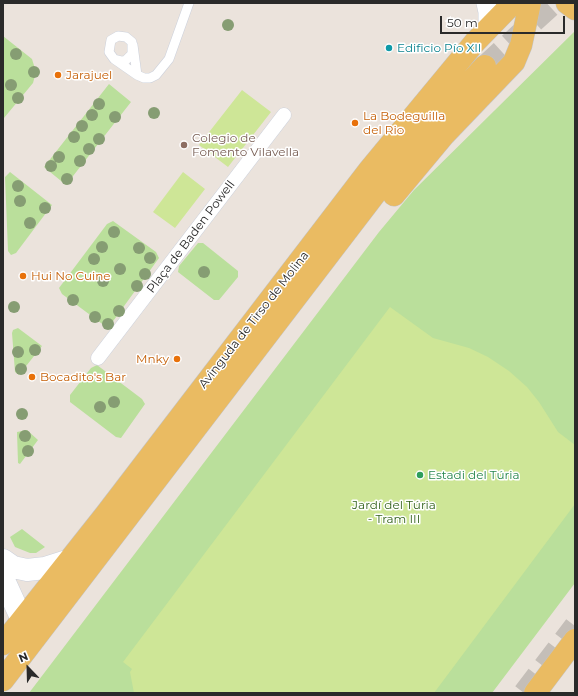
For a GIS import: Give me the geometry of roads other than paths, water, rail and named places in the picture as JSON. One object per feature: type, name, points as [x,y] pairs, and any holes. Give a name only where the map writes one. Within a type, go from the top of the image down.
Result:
[{"type":"main road","name":"Avinguda de Tirso de Molina","points":[[3,644],[106,514],[370,169],[426,99],[488,28],[513,3]]},
{"type":"main road","points":[[113,534],[174,474],[401,185],[444,135],[509,69],[521,46],[530,3]]},
{"type":"main road","points":[[567,3],[575,9]]},
{"type":"main road","name":"Avinguda de Tirso de Molina","points":[[3,680],[113,534],[391,173],[438,117],[485,66]]},
{"type":"main road","points":[[106,514],[284,312]]},
{"type":"main road","points":[[3,560],[13,566],[27,570],[45,568],[68,561]]},
{"type":"main road","points":[[3,578],[36,654],[35,661],[10,693]]},
{"type":"main road","points":[[534,693],[575,640]]},
{"type":"street","points":[[486,3],[488,28]]},
{"type":"street","name":"Plaça de Baden Powell","points":[[98,358],[284,115]]},
{"type":"lane","points":[[138,75],[133,46],[126,36],[114,38],[109,44],[108,48],[114,59],[138,75],[150,78],[156,76],[170,59],[188,3]]},
{"type":"lane","points":[[114,59],[126,60],[132,54],[133,46]]},
{"type":"tunnel","points":[[485,66],[554,3]]},
{"type":"tunnel","points":[[524,693],[575,626]]},
{"type":"place","name":"Edificio Pío XII","points":[[389,48]]},
{"type":"place","name":"Jarajuel","points":[[58,75]]},
{"type":"place","name":"La Bodeguilla del Rio","points":[[355,123]]},
{"type":"place","name":"Colegio de Fomento Vilavella","points":[[184,145]]},
{"type":"place","name":"Hui No Cuine","points":[[23,276]]},
{"type":"place","name":"Mnky","points":[[177,359]]},
{"type":"place","name":"Bocadito's Bar","points":[[32,377]]},
{"type":"place","name":"Estadi del Túria","points":[[420,475]]},
{"type":"park label","name":"Jardí del Túria - Tram III","points":[[394,512]]}]
